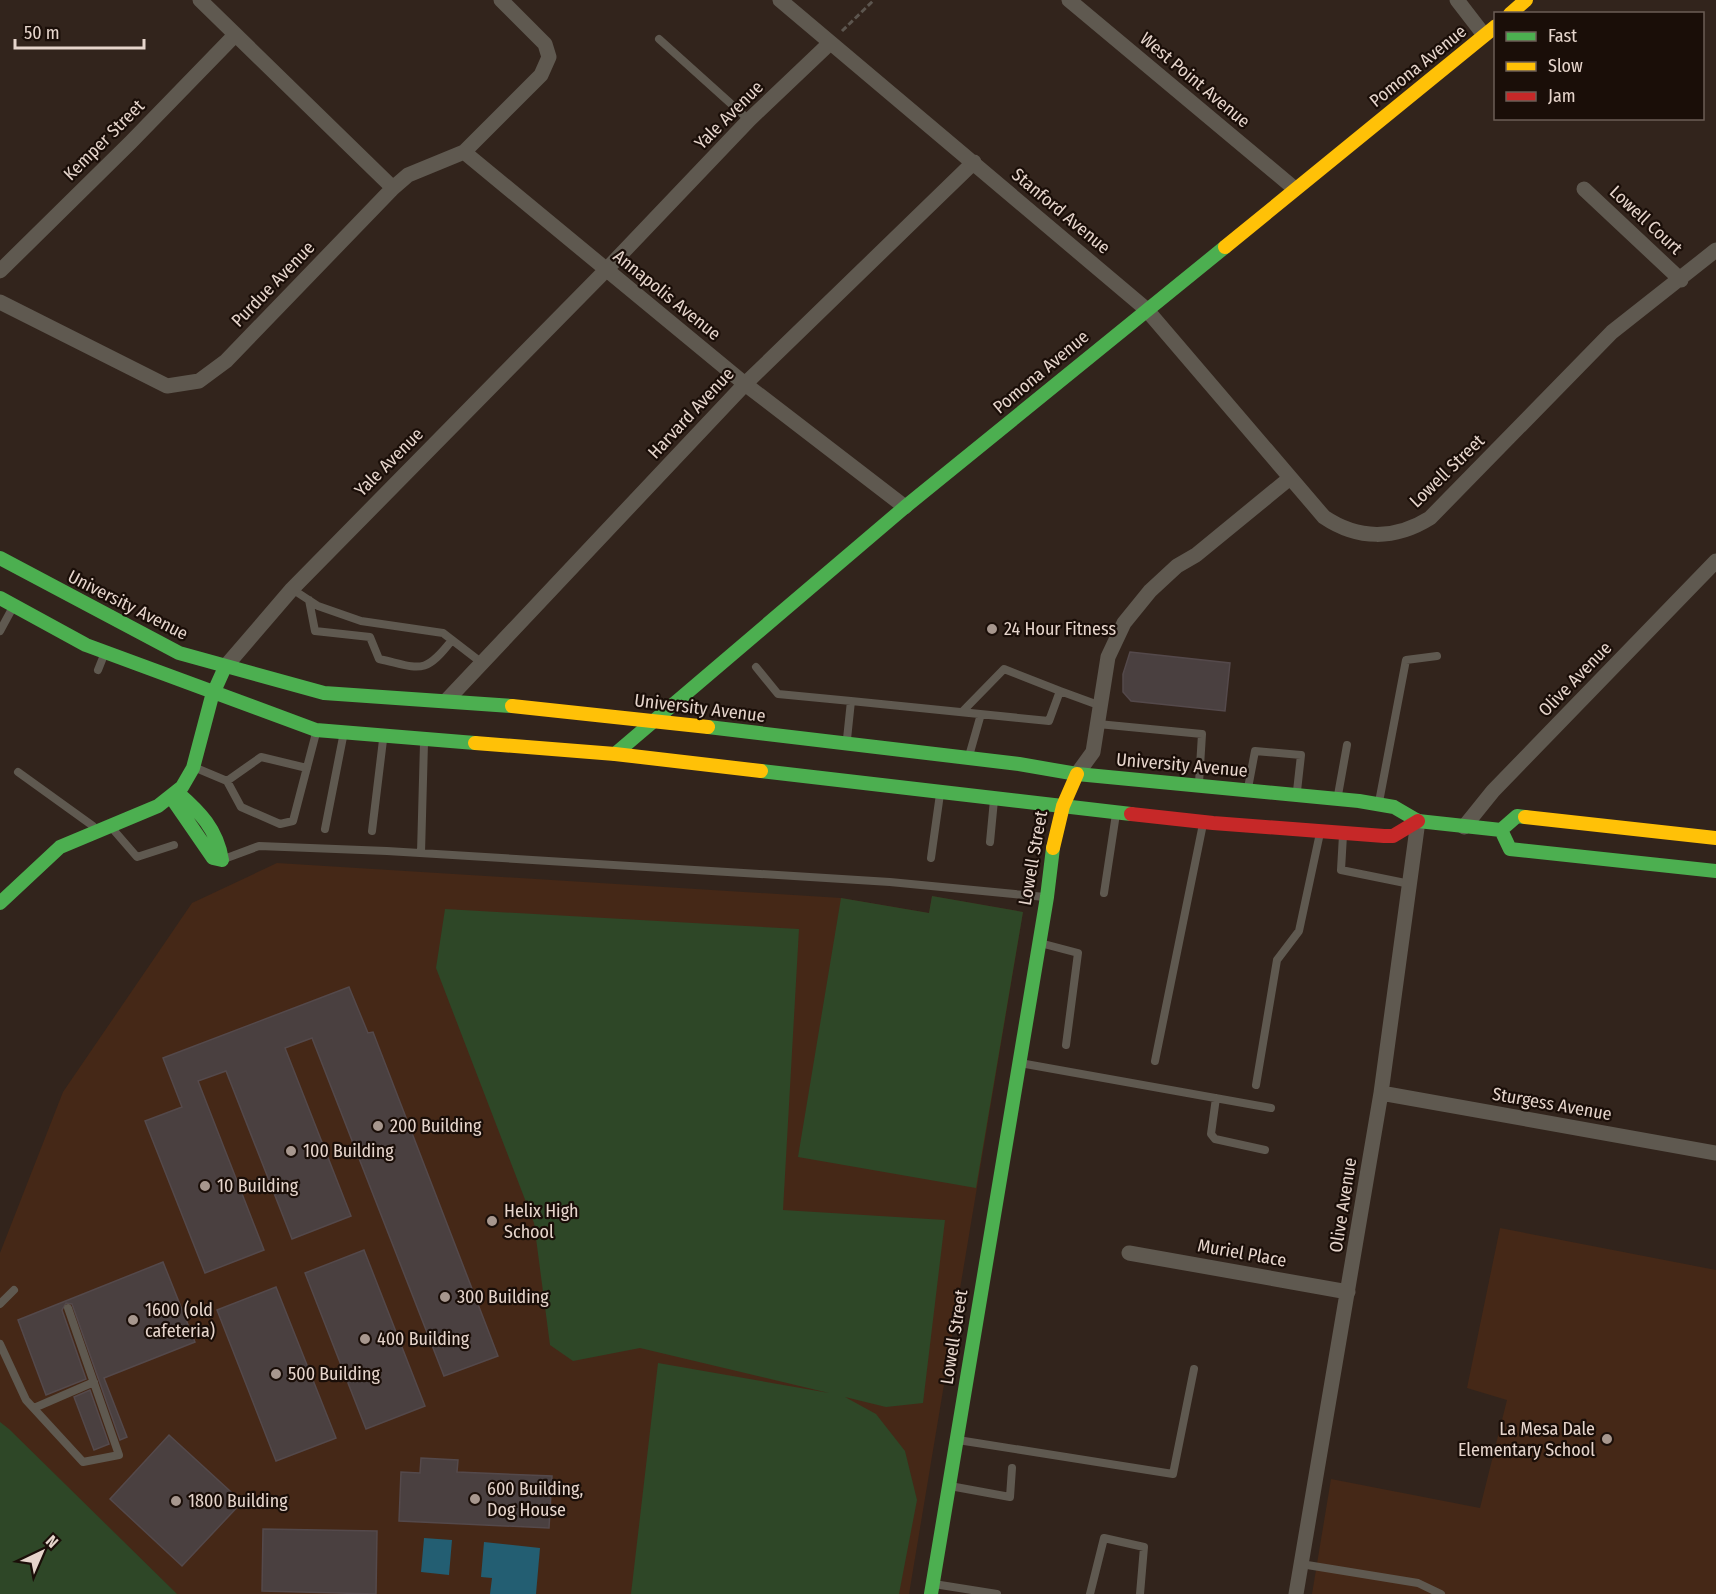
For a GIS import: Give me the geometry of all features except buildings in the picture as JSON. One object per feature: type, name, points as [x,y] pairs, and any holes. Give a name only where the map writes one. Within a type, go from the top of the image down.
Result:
[{"type":"main road","points":[[1512,12],[1526,0]]},
{"type":"main road","name":"Pomona Avenue","points":[[615,754],[905,507],[1490,31]]},
{"type":"main road","name":"University Avenue","points":[[0,558],[180,653],[324,693],[370,698],[447,700],[653,720],[968,758],[1077,774],[1338,799],[1394,807],[1418,821],[1501,830]]},
{"type":"main road","points":[[0,598],[105,652],[213,694],[316,730],[615,754],[1061,807],[1343,834],[1394,836],[1418,821]]},
{"type":"main road","name":"Yale Avenue","points":[[174,795],[184,785],[192,766],[213,694],[225,667]]},
{"type":"main road","name":"Lowell Street","points":[[931,1589],[1047,897],[1053,832],[1061,807],[1077,774]]},
{"type":"main road","points":[[0,903],[35,868],[61,847],[102,826],[155,807],[174,795],[213,858],[222,860]]},
{"type":"main road","points":[[1716,838],[1516,816],[1501,830],[1510,849],[1716,871]]},
{"type":"street","points":[[200,0],[393,188]]},
{"type":"street","name":"Purdue Avenue","points":[[0,302],[167,386],[199,381],[226,361],[393,188],[408,175],[464,152],[541,75],[549,57],[545,44],[501,0]]},
{"type":"street","name":"Stanford Avenue","points":[[780,0],[1146,309],[1290,478]]},
{"type":"street","name":"West Point Avenue","points":[[1069,0],[1295,189]]},
{"type":"street","points":[[1457,0],[1490,31]]},
{"type":"street","name":"Kemper Street","points":[[0,271],[132,142],[235,35]]},
{"type":"street","name":"Yale Avenue","points":[[225,667],[292,589],[606,270],[749,120],[830,43]]},
{"type":"street","name":"Annapolis Avenue","points":[[464,152],[746,384],[905,507]]},
{"type":"street","name":"Harvard Avenue","points":[[447,700],[746,384],[974,162]]},
{"type":"street","name":"Lowell Court","points":[[1584,189],[1681,280]]},
{"type":"street","name":"Lowell Street","points":[[1077,774],[1093,752],[1108,657],[1124,623],[1150,591],[1177,566],[1196,555],[1290,478],[1324,517],[1344,528],[1379,535],[1399,532],[1418,525],[1440,509],[1612,332],[1681,280],[1716,250]]},
{"type":"street","name":"Olive Avenue","points":[[1464,827],[1493,792],[1716,561]]},
{"type":"street","name":"Olive Avenue","points":[[1296,1594],[1381,1093],[1418,821]]},
{"type":"street","name":"Sturgess Avenue","points":[[1381,1093],[1716,1153]]},
{"type":"street","name":"Muriel Place","points":[[1129,1253],[1348,1293]]},
{"type":"lane","points":[[659,39],[749,120]]},
{"type":"lane","points":[[292,589],[318,606],[362,621],[443,633],[482,663]]},
{"type":"lane","points":[[309,600],[315,631],[370,637],[379,659],[419,668],[436,661],[452,640]]},
{"type":"lane","points":[[0,632],[13,605]]},
{"type":"lane","points":[[98,670],[105,652]]},
{"type":"lane","points":[[1378,804],[1406,660],[1437,656]]},
{"type":"lane","points":[[756,667],[778,694],[1049,721],[1060,691]]},
{"type":"lane","points":[[962,712],[1004,669],[1101,706]]},
{"type":"lane","points":[[846,744],[851,701]]},
{"type":"lane","points":[[968,758],[981,714]]},
{"type":"lane","points":[[1098,724],[1202,734],[1198,784]]},
{"type":"lane","points":[[192,766],[227,781],[241,807],[280,824],[293,821],[316,730]]},
{"type":"lane","points":[[325,829],[344,732]]},
{"type":"lane","points":[[372,831],[384,735]]},
{"type":"lane","points":[[421,853],[424,738]]},
{"type":"lane","points":[[1338,799],[1347,745]]},
{"type":"lane","points":[[1248,789],[1255,751],[1301,755],[1297,795]]},
{"type":"lane","points":[[227,781],[261,758],[307,768]]},
{"type":"lane","points":[[18,772],[102,826],[137,857],[174,845]]},
{"type":"lane","points":[[931,858],[940,792]]},
{"type":"lane","points":[[990,842],[994,799]]},
{"type":"lane","points":[[1104,893],[1116,813]]},
{"type":"lane","points":[[1155,1060],[1204,822]]},
{"type":"lane","points":[[1256,1085],[1277,960],[1299,932],[1320,832]]},
{"type":"lane","points":[[1343,834],[1341,870],[1411,884]]},
{"type":"lane","points":[[222,860],[259,846],[421,853],[890,882],[1047,897]]},
{"type":"lane","points":[[1039,942],[1078,953],[1066,1045]]},
{"type":"lane","points":[[1019,1063],[1270,1108]]},
{"type":"lane","points":[[1216,1098],[1211,1134],[1215,1139],[1265,1150]]},
{"type":"lane","points":[[0,1304],[14,1290]]},
{"type":"lane","points":[[0,1344],[26,1400],[83,1461],[119,1455],[68,1308]]},
{"type":"lane","points":[[956,1439],[1173,1474],[1194,1370]]},
{"type":"lane","points":[[34,1408],[94,1382]]},
{"type":"lane","points":[[949,1486],[1010,1497],[1012,1468]]},
{"type":"lane","points":[[1090,1594],[1104,1538],[1144,1547],[1140,1594]]},
{"type":"lane","points":[[1301,1564],[1418,1583],[1441,1594]]},
{"type":"lane","points":[[931,1589],[997,1594]]},
{"type":"path","points":[[830,43],[874,0]]},
{"type":"shaded area","name":"Helix High School","points":[[277,863],[841,898],[929,913],[932,896],[1023,912],[909,1594],[0,1594],[0,1253],[63,1092],[192,903]]},
{"type":"shaded area","name":"La Mesa Dale Elementary School","points":[[1500,1228],[1716,1270],[1716,1594],[1312,1594],[1331,1479],[1480,1508],[1507,1400],[1467,1388]]},
{"type":"green space","points":[[932,896],[1023,912],[976,1188],[798,1157],[841,898],[929,913]]},
{"type":"green space","points":[[445,909],[799,929],[783,1210],[945,1220],[923,1403],[886,1407],[845,1397],[876,1414],[905,1451],[917,1500],[899,1594],[631,1594],[658,1363],[829,1393],[640,1348],[573,1361],[550,1345],[534,1223],[436,968]]},
{"type":"green space","points":[[0,1422],[9,1429],[177,1594],[0,1594]]},
{"type":"water","points":[[424,1538],[452,1540],[449,1575],[421,1572]]},
{"type":"water","points":[[484,1542],[540,1548],[536,1594],[490,1594],[492,1578],[481,1577]]},
{"type":"traffic: fast","points":[[615,754],[905,507],[1225,247]]},
{"type":"traffic: fast","points":[[0,558],[179,653],[324,693],[512,706]]},
{"type":"traffic: fast","points":[[0,598],[86,645],[316,730],[475,743]]},
{"type":"traffic: fast","points":[[0,903],[60,847],[158,806],[182,787],[193,768],[212,696],[225,667]]},
{"type":"traffic: fast","points":[[708,727],[1019,764],[1077,774],[1359,801],[1394,807],[1418,821],[1501,830],[1517,816],[1525,817]]},
{"type":"traffic: fast","points":[[761,771],[1131,814]]},
{"type":"traffic: fast","points":[[171,797],[213,858],[222,860],[212,830],[177,792]]},
{"type":"traffic: fast","points":[[1501,830],[1510,849],[1716,871]]},
{"type":"traffic: fast","points":[[931,1594],[1047,897],[1053,848]]},
{"type":"traffic: slow","points":[[1512,12],[1526,0]]},
{"type":"traffic: slow","points":[[1225,247],[1494,28]]},
{"type":"traffic: slow","points":[[512,706],[708,727]]},
{"type":"traffic: slow","points":[[475,743],[615,754],[761,771]]},
{"type":"traffic: slow","points":[[1053,848],[1063,806],[1077,774]]},
{"type":"traffic: slow","points":[[1525,817],[1716,838]]},
{"type":"traffic: jam","points":[[1131,814],[1213,823],[1384,836],[1393,836],[1418,821]]},
{"type":"place","name":"24 Hour Fitness","points":[[992,629]]},
{"type":"place","name":"200 Building","points":[[378,1126]]},
{"type":"place","name":"100 Building","points":[[291,1151]]},
{"type":"place","name":"10 Building","points":[[205,1186]]},
{"type":"place","name":"Helix High School","points":[[492,1221]]},
{"type":"place","name":"300 Building","points":[[445,1297]]},
{"type":"place","name":"1600 (old cafeteria)","points":[[133,1320]]},
{"type":"place","name":"400 Building","points":[[365,1339]]},
{"type":"place","name":"500 Building","points":[[276,1374]]},
{"type":"place","name":"La Mesa Dale Elementary School","points":[[1607,1439]]},
{"type":"place","name":"600 Building, Dog House","points":[[475,1499]]},
{"type":"place","name":"1800 Building","points":[[176,1501]]}]
